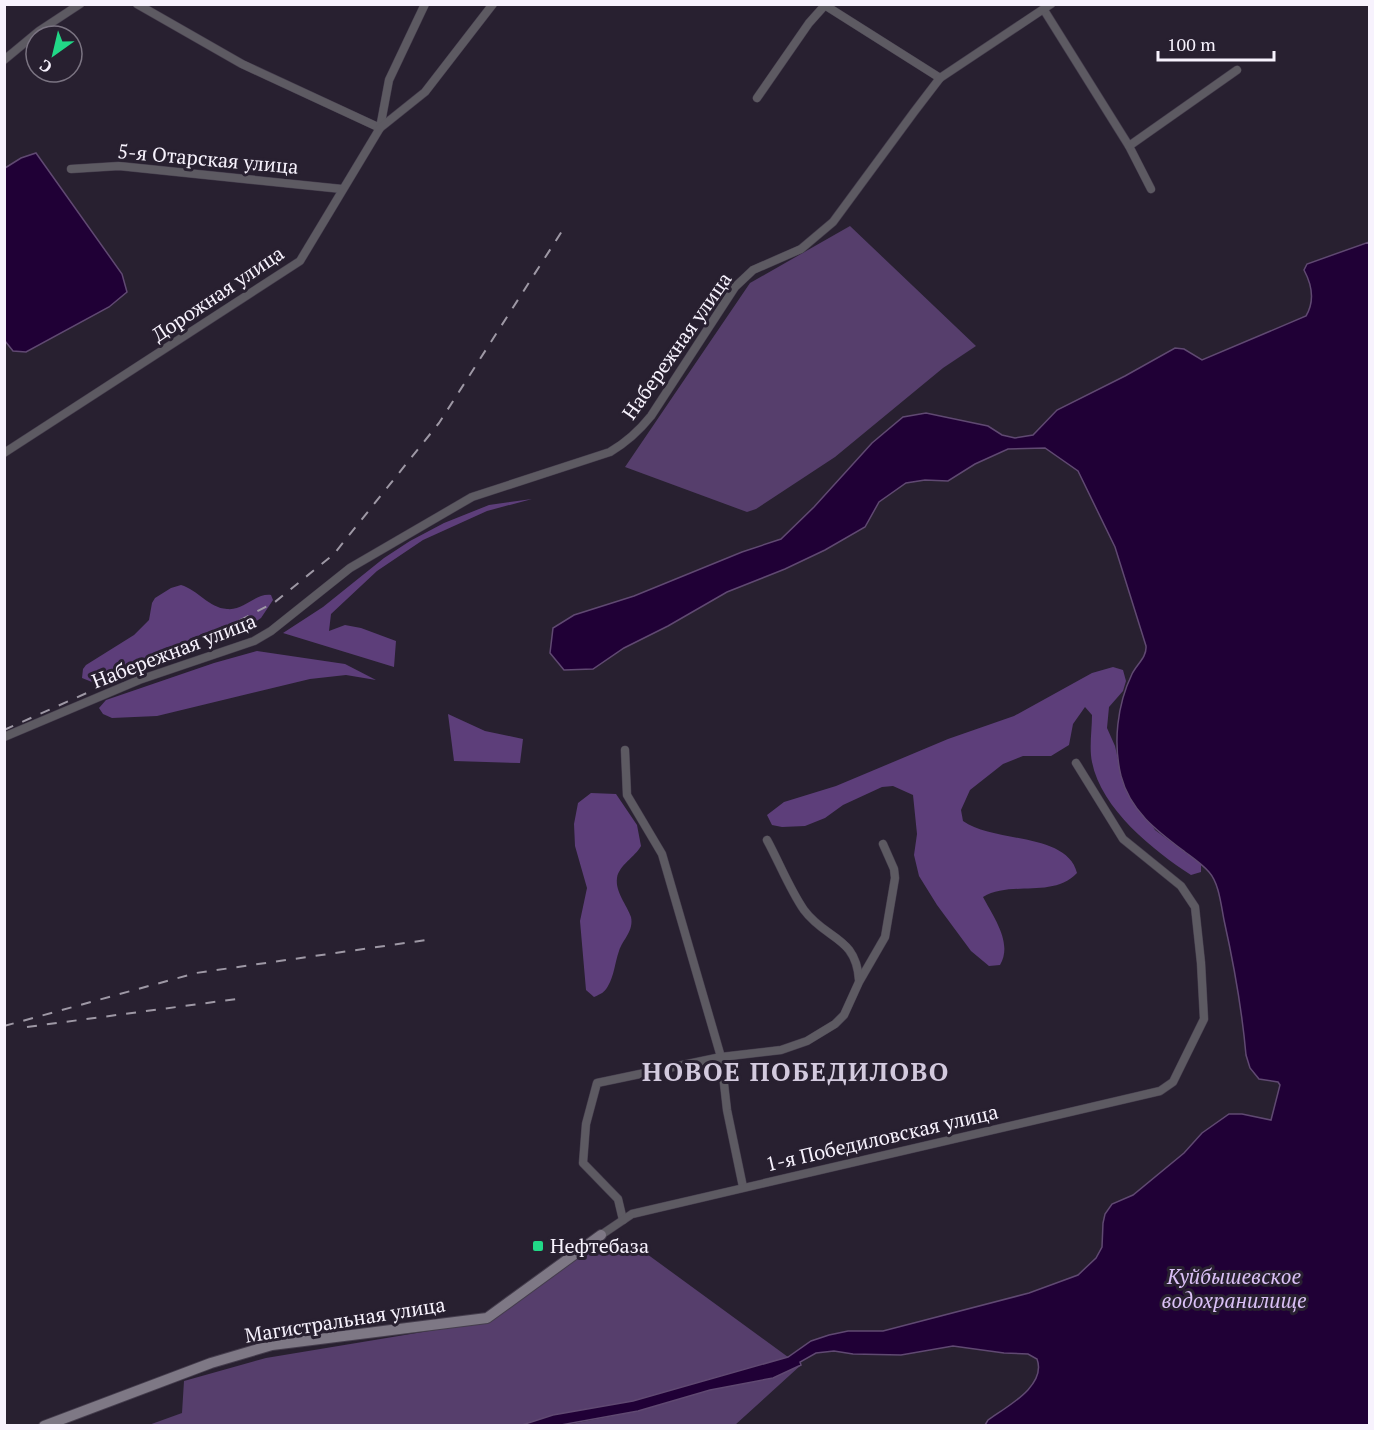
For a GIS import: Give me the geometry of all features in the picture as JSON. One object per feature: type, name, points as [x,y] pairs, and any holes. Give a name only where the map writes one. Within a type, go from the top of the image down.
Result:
[{"type":"street","points":[[4,60],[39,31],[80,4]]},
{"type":"street","points":[[137,4],[242,64],[380,128],[388,80],[425,4]]},
{"type":"street","name":"Дорожная улица","points":[[4,453],[300,261],[380,128],[425,92],[494,4]]},
{"type":"street","points":[[757,98],[825,5],[940,78]]},
{"type":"street","points":[[1048,7],[1152,189]]},
{"type":"street","name":"Набережная улица","points":[[4,737],[139,681],[254,641],[271,631],[350,568],[472,496],[610,452],[627,442],[639,432],[651,416],[735,287],[753,270],[801,249],[833,222],[940,78],[1048,7]]},
{"type":"street","points":[[1129,146],[1237,70]]},
{"type":"street","name":"5-я Отарская улица","points":[[71,169],[119,166],[342,189]]},
{"type":"street","points":[[625,750],[627,795],[662,854],[721,1057],[727,1110],[743,1187]]},
{"type":"street","name":"1-я Победиловская улица","points":[[601,1235],[633,1214],[1160,1091],[1173,1082],[1204,1019],[1195,907],[1181,886],[1124,839],[1076,763]]},
{"type":"street","points":[[767,840],[804,910],[848,947],[855,957],[859,982]]},
{"type":"street","points":[[623,1220],[618,1199],[583,1163],[586,1124],[597,1083],[721,1057],[781,1050],[807,1041],[840,1020],[880,947],[888,923],[895,878],[894,868],[883,844]]},
{"type":"street","name":"Магистральная улица","points":[[44,1425],[211,1363],[272,1346],[487,1318],[601,1235]]},
{"type":"shaded area","points":[[850,226],[976,346],[943,368],[835,457],[756,509],[747,512],[625,467],[750,283]]},
{"type":"shaded area","points":[[532,499],[487,511],[423,540],[377,571],[331,614],[329,631],[345,625],[361,628],[396,641],[394,667],[283,633],[323,607],[384,558],[410,541],[444,523],[489,505]]},
{"type":"shaded area","points":[[181,585],[215,606],[227,609],[239,607],[265,595],[271,595],[273,600],[261,618],[246,628],[230,632],[204,633],[103,681],[92,682],[82,678],[86,665],[134,635],[149,620],[155,598]]},
{"type":"shaded area","points":[[257,651],[345,664],[376,680],[346,675],[310,679],[157,716],[112,718],[103,714],[99,708],[106,700],[214,663]]},
{"type":"shaded area","points":[[1113,667],[1123,670],[1126,681],[1123,691],[1109,707],[1107,728],[1115,746],[1122,777],[1155,830],[1201,864],[1201,872],[1191,875],[1161,854],[1131,827],[1106,796],[1097,779],[1092,762],[1092,715],[1085,707],[1073,724],[1069,745],[1051,756],[1023,756],[1003,764],[970,790],[961,810],[963,821],[976,828],[1044,844],[1059,851],[1070,860],[1077,873],[1067,881],[1056,885],[1006,890],[983,897],[997,922],[1003,939],[1003,957],[1000,965],[989,966],[971,951],[919,876],[914,855],[917,834],[913,795],[893,786],[882,787],[843,805],[825,818],[805,826],[772,825],[767,815],[784,802],[836,786],[948,739],[1014,716],[1092,673]]},
{"type":"shaded area","points":[[448,714],[485,731],[523,739],[520,763],[454,761]]},
{"type":"shaded area","points":[[591,793],[616,794],[637,825],[641,846],[618,873],[617,878],[619,893],[631,917],[631,927],[619,951],[612,978],[606,990],[594,997],[586,990],[580,921],[587,888],[575,846],[574,824],[578,803]]},
{"type":"shaded area","points":[[607,1241],[636,1246],[788,1357],[633,1401],[553,1415],[522,1425],[146,1426],[182,1413],[184,1381],[266,1358],[489,1321],[579,1256]]},
{"type":"shaded area","points":[[801,1365],[735,1425],[561,1426],[638,1411],[710,1390],[773,1378]]},
{"type":"water","points":[[36,153],[122,274],[127,292],[109,307],[26,352],[13,351],[5,341],[5,168],[21,158]]},
{"type":"water","name":"Куйбышевское водохранилище","points":[[1369,242],[1369,1425],[985,1425],[988,1420],[1031,1387],[1039,1369],[1037,1359],[1028,1354],[953,1346],[901,1355],[853,1354],[834,1351],[816,1353],[800,1362],[801,1365],[773,1378],[710,1390],[638,1411],[561,1425],[522,1425],[553,1415],[633,1401],[788,1357],[811,1341],[829,1335],[848,1331],[883,1331],[1029,1293],[1078,1275],[1096,1258],[1102,1247],[1105,1214],[1112,1204],[1133,1195],[1184,1153],[1202,1133],[1229,1114],[1242,1114],[1271,1120],[1280,1085],[1278,1082],[1259,1079],[1250,1068],[1246,1055],[1231,954],[1215,882],[1209,872],[1146,819],[1125,788],[1117,750],[1118,724],[1127,686],[1143,657],[1146,646],[1115,547],[1078,471],[1045,448],[1008,449],[975,464],[948,481],[925,480],[906,483],[879,502],[865,527],[785,569],[727,592],[624,648],[593,669],[564,670],[550,653],[553,628],[574,615],[634,596],[742,552],[781,539],[814,507],[872,443],[903,417],[926,413],[988,426],[1002,435],[1015,438],[1033,435],[1057,410],[1175,348],[1184,349],[1202,360],[1306,316],[1311,305],[1311,287],[1304,270],[1307,264]]},
{"type":"railway","points":[[4,730],[185,649],[275,602],[334,554],[439,423],[564,228]]},
{"type":"railway","points":[[4,1026],[196,973],[426,940]]},
{"type":"railway","points":[[27,1027],[244,998]]},
{"type":"place","name":"Нефтебаза","points":[[538,1246]]},
{"type":"district","name":"НОВОЕ ПОБЕДИЛОВО","points":[[796,1072]]}]
